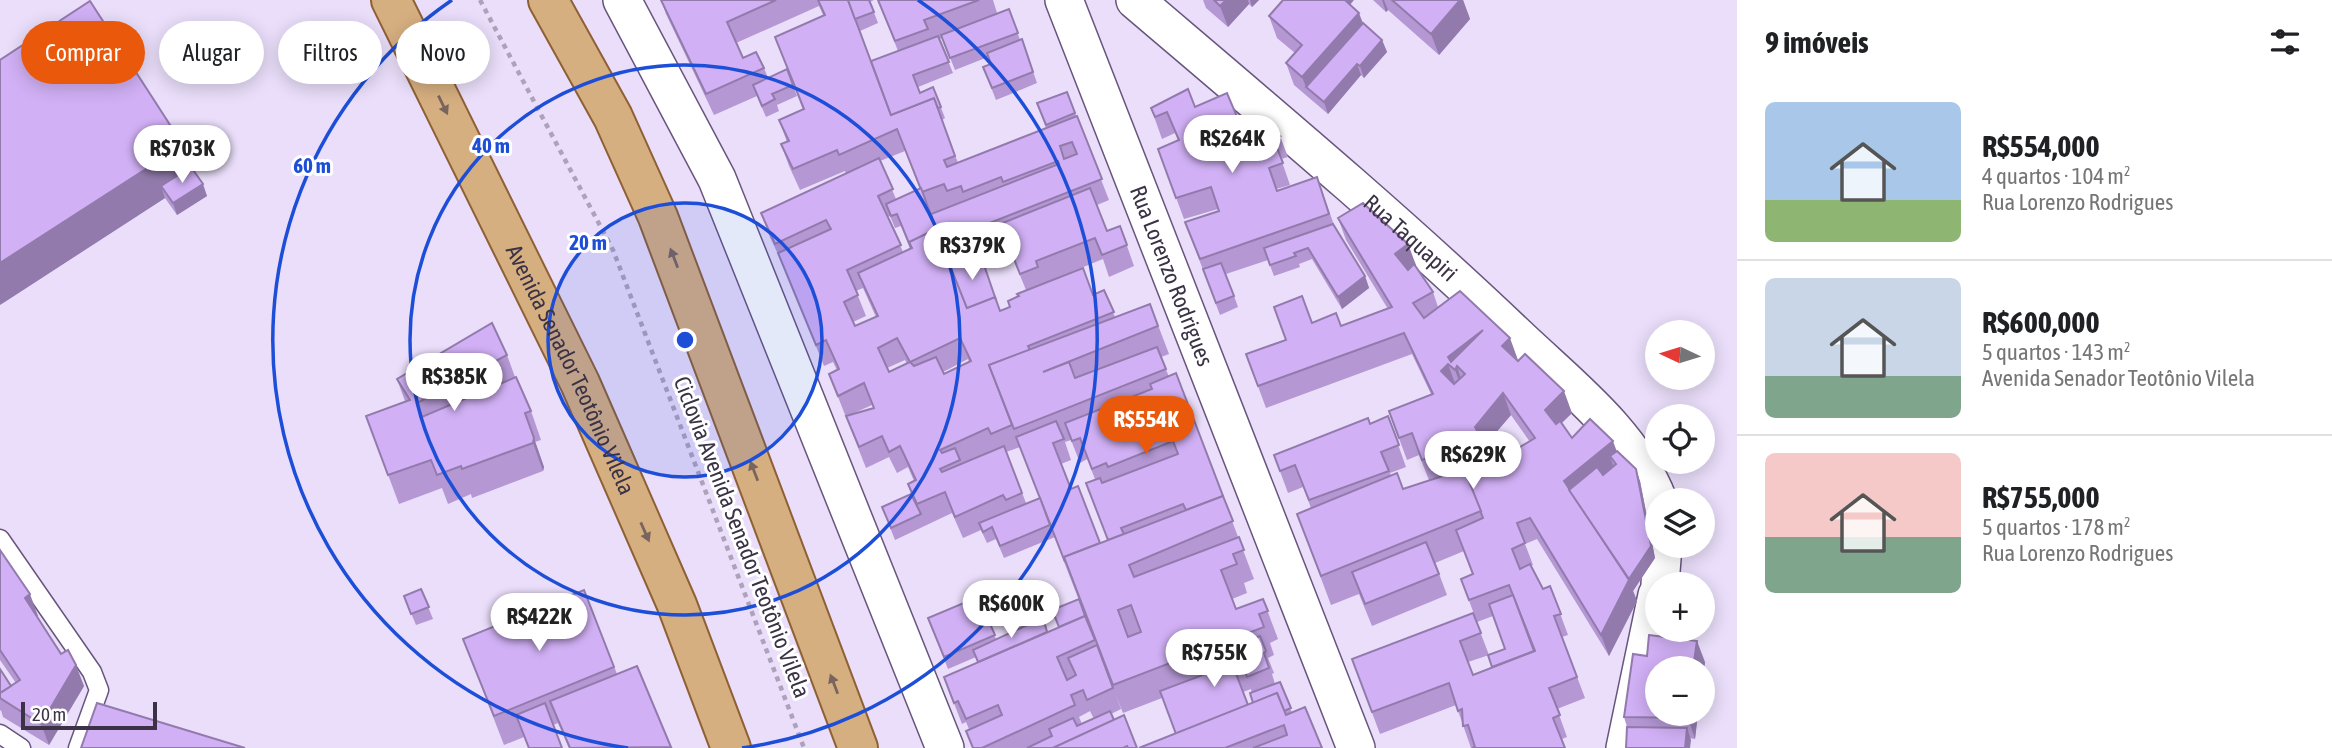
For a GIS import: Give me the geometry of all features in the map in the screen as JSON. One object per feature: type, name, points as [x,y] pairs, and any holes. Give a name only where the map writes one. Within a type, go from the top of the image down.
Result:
[{"type":"main road","name":"Avenida Senador Teotônio Vilela","points":[[391,0],[580,383],[677,605],[732,748]]},
{"type":"main road","points":[[548,0],[613,117],[658,217],[859,748]]},
{"type":"street","points":[[622,0],[717,179],[945,748]]},
{"type":"street","name":"Rua Lorenzo Rodrigues","points":[[1064,0],[1356,748]]},
{"type":"street","name":"Rua Taquapiri","points":[[1135,0],[1410,235],[1626,443],[1647,472],[1653,488]]},
{"type":"street","points":[[1625,748],[1646,642]]},
{"type":"lane","points":[[0,539],[92,672],[99,690],[78,748]]},
{"type":"lane","points":[[0,734],[21,748]]},
{"type":"path","name":"Ciclovia Avenida Senador Teotônio Vilela","points":[[480,0],[612,250],[804,748]]},
{"type":"building","points":[[661,0],[776,0],[727,22],[743,58],[756,52],[764,68],[706,94]]},
{"type":"building","points":[[818,0],[848,0],[891,115],[934,98],[955,156],[944,160],[947,167],[1077,116],[1102,179],[941,242],[967,308],[995,297],[1000,311],[1010,307],[1008,301],[1019,296],[1017,294],[1083,268],[1093,295],[1104,290],[1114,312],[1028,346],[1030,350],[989,365],[1012,425],[991,434],[988,428],[940,450],[942,453],[955,448],[960,460],[940,469],[942,472],[1004,446],[1022,493],[1006,500],[1003,495],[955,517],[945,492],[917,504],[908,484],[916,480],[900,446],[889,452],[882,436],[859,447],[846,416],[874,408],[864,383],[838,396],[829,374],[839,369],[826,340],[816,345],[778,253],[831,229],[826,220],[775,244],[761,213],[879,158],[893,189],[878,196],[901,245],[847,270],[858,295],[844,302],[855,326],[878,316],[858,273],[912,248],[909,242],[936,229],[931,214],[1059,164],[1058,161],[1003,182],[1001,177],[963,192],[961,186],[947,191],[944,184],[922,192],[897,129],[839,155],[837,150],[793,169],[781,144],[789,141],[779,120],[804,109],[775,37],[825,15]],"holes":[[[1072,142],[1077,154],[1064,159],[1060,146]],[[897,338],[910,362],[889,372],[878,348]],[[960,338],[971,361],[944,374],[936,357],[914,366],[910,362]]]},
{"type":"building","points":[[848,0],[869,0],[874,12],[855,19]]},
{"type":"building","points":[[878,0],[979,0],[924,20],[928,29],[895,41]]},
{"type":"building","points":[[1214,0],[1226,0],[1220,6]]},
{"type":"building","points":[[1283,0],[1345,0],[1359,13],[1302,77],[1286,63],[1302,45],[1269,16]]},
{"type":"building","points":[[1392,0],[1460,0],[1431,34]]},
{"type":"building","points":[[90,1],[103,21],[59,21]]},
{"type":"building","points":[[1009,9],[1018,33],[950,58],[941,35]]},
{"type":"building","points":[[1363,23],[1382,40],[1324,102],[1306,87]]},
{"type":"building","points":[[938,36],[949,62],[913,75],[920,93],[933,87],[941,107],[938,108],[934,98],[891,115],[871,61]]},
{"type":"building","points":[[1022,39],[1033,72],[992,88],[983,67],[991,64],[987,53]]},
{"type":"building","points":[[21,46],[21,84],[144,84],[183,145],[0,263],[0,60]]},
{"type":"building","points":[[787,69],[793,85],[772,94],[775,99],[762,106],[753,85]]},
{"type":"building","points":[[1188,89],[1195,107],[1227,93],[1240,124],[1257,117],[1280,136],[1273,138],[1283,163],[1269,168],[1277,191],[1317,177],[1329,214],[1200,259],[1185,222],[1219,211],[1211,187],[1176,198],[1158,149],[1179,140],[1167,112],[1155,117],[1151,108]]},
{"type":"building","points":[[1067,92],[1075,113],[1046,125],[1037,103]]},
{"type":"building","points":[[191,167],[203,184],[173,203],[161,186]]},
{"type":"building","points":[[921,188],[936,229],[909,242],[911,248],[897,214],[891,216],[886,204]]},
{"type":"building","points":[[1090,188],[1107,231],[1120,226],[1127,245],[1102,255],[1095,238],[1036,261],[1038,267],[1020,274],[1000,224]]},
{"type":"building","points":[[1363,203],[1408,244],[1395,254],[1408,270],[1414,264],[1433,292],[1413,303],[1424,318],[1460,291],[1510,338],[1502,346],[1518,361],[1525,354],[1564,391],[1545,410],[1556,424],[1560,421],[1572,438],[1590,419],[1613,441],[1564,481],[1629,580],[1601,635],[1530,518],[1517,523],[1525,543],[1512,549],[1520,569],[1530,564],[1543,589],[1550,586],[1561,614],[1554,616],[1577,677],[1549,688],[1560,715],[1553,718],[1565,748],[1472,748],[1475,747],[1468,725],[1463,726],[1462,709],[1458,711],[1449,683],[1372,712],[1352,659],[1473,613],[1481,633],[1460,641],[1473,675],[1535,651],[1509,585],[1469,600],[1461,579],[1473,574],[1456,530],[1483,518],[1456,447],[1422,460],[1412,433],[1399,438],[1389,411],[1433,394],[1404,333],[1258,386],[1246,354],[1286,340],[1274,307],[1302,296],[1312,323],[1336,313],[1341,326],[1392,307],[1338,218]],"holes":[[[1483,330],[1451,362],[1448,357]],[[1448,364],[1455,370],[1457,366],[1465,374],[1454,384],[1441,371]],[[1503,393],[1535,438],[1515,450],[1518,455],[1498,467],[1475,427]]]},
{"type":"building","points":[[1333,224],[1365,276],[1338,297],[1308,248],[1294,253],[1296,256],[1270,265],[1264,248]]},
{"type":"building","points":[[965,257],[969,267],[983,262],[995,297],[967,308],[949,263]]},
{"type":"building","points":[[1221,263],[1234,296],[1216,303],[1203,269]]},
{"type":"building","points":[[1150,304],[1158,326],[1043,372],[1069,362],[1075,378],[1157,347],[1166,369],[1014,429],[989,365]]},
{"type":"building","points":[[492,323],[507,355],[417,403],[422,417],[516,377],[531,411],[525,413],[534,438],[533,443],[462,469],[461,466],[437,475],[431,460],[388,475],[366,416],[410,400],[397,379]]},
{"type":"building","points":[[1176,373],[1223,496],[1186,510],[1183,504],[1121,528],[1124,534],[1108,540],[1086,483],[1100,478],[1102,483],[1178,454],[1173,441],[1108,467],[1106,463],[1092,469],[1080,438],[1072,441],[1065,423],[1152,389],[1150,384]]},
{"type":"building","points":[[1388,416],[1399,445],[1381,452],[1389,471],[1309,500],[1295,465],[1280,471],[1274,455],[1368,418],[1370,424]]},
{"type":"building","points":[[1056,421],[1064,439],[1053,443],[1071,489],[1078,486],[1100,543],[1064,557],[1065,562],[1016,437]]},
{"type":"building","points":[[1617,451],[1636,469],[1645,515],[1645,555],[1629,579],[1569,490],[1597,467],[1603,475],[1616,464],[1610,456]]},
{"type":"building","points":[[1464,469],[1481,511],[1321,576],[1297,514],[1397,473],[1403,489]]},
{"type":"building","points":[[911,494],[921,514],[891,528],[882,507]]},
{"type":"building","points":[[1223,496],[1233,521],[1129,565],[1134,577],[1239,537],[1244,550],[1233,554],[1237,564],[1221,570],[1236,609],[1263,599],[1268,611],[1259,614],[1264,627],[1113,685],[1064,557]],"holes":[[[1131,605],[1141,632],[1128,637],[1118,610]]]},
{"type":"building","points":[[1040,498],[1050,525],[1000,546],[992,527],[983,532],[979,523]]},
{"type":"building","points":[[1426,542],[1439,574],[1365,604],[1352,572]]},
{"type":"building","points":[[0,550],[30,594],[25,598],[61,654],[68,650],[76,665],[41,724],[0,698],[0,693],[20,680],[0,650]]},
{"type":"building","points":[[421,589],[429,607],[411,614],[404,596]]},
{"type":"building","points":[[584,590],[614,667],[494,716],[463,639]]},
{"type":"building","points":[[1513,595],[1534,651],[1492,667],[1488,655],[1505,649],[1489,604]]},
{"type":"building","points":[[978,597],[995,635],[944,657],[928,618]]},
{"type":"building","points":[[1079,599],[1085,616],[1059,627],[1052,610]]},
{"type":"building","points":[[1085,616],[1095,640],[1057,657],[1067,680],[1076,675],[1068,658],[1097,645],[1113,688],[1087,700],[1083,690],[1071,695],[1075,705],[982,748],[973,748],[966,731],[1002,715],[998,705],[966,719],[958,701],[954,703],[944,677]]},
{"type":"building","points":[[1038,620],[1044,621],[1047,632],[978,662],[973,650]]},
{"type":"building","points":[[1260,636],[1269,668],[1247,677],[1244,667],[1235,671],[1248,705],[1176,734],[1160,691],[1232,664],[1226,650]]},
{"type":"building","points":[[1648,642],[1697,642],[1695,656],[1647,656]]},
{"type":"building","points":[[1633,654],[1647,656],[1645,717],[1624,717]]},
{"type":"building","points":[[637,666],[671,747],[570,748],[550,701]]},
{"type":"building","points":[[0,669],[11,686],[0,693]]},
{"type":"building","points":[[1280,682],[1291,708],[1284,711],[1277,693],[1253,703],[1250,693]]},
{"type":"building","points":[[1277,693],[1286,715],[1305,707],[1322,748],[1253,748],[1287,735],[1284,725],[1225,748],[1139,748]]},
{"type":"building","points":[[97,703],[245,748],[81,748]]},
{"type":"building","points":[[545,703],[562,748],[529,748],[516,715]]},
{"type":"building","points":[[1110,711],[1114,720],[1053,748],[1027,748],[1052,736],[1049,729],[1073,718],[1077,726]]},
{"type":"building","points":[[1124,715],[1137,748],[1053,748]]},
{"type":"building","points":[[1627,727],[1687,728],[1685,748],[1626,748]]}]
